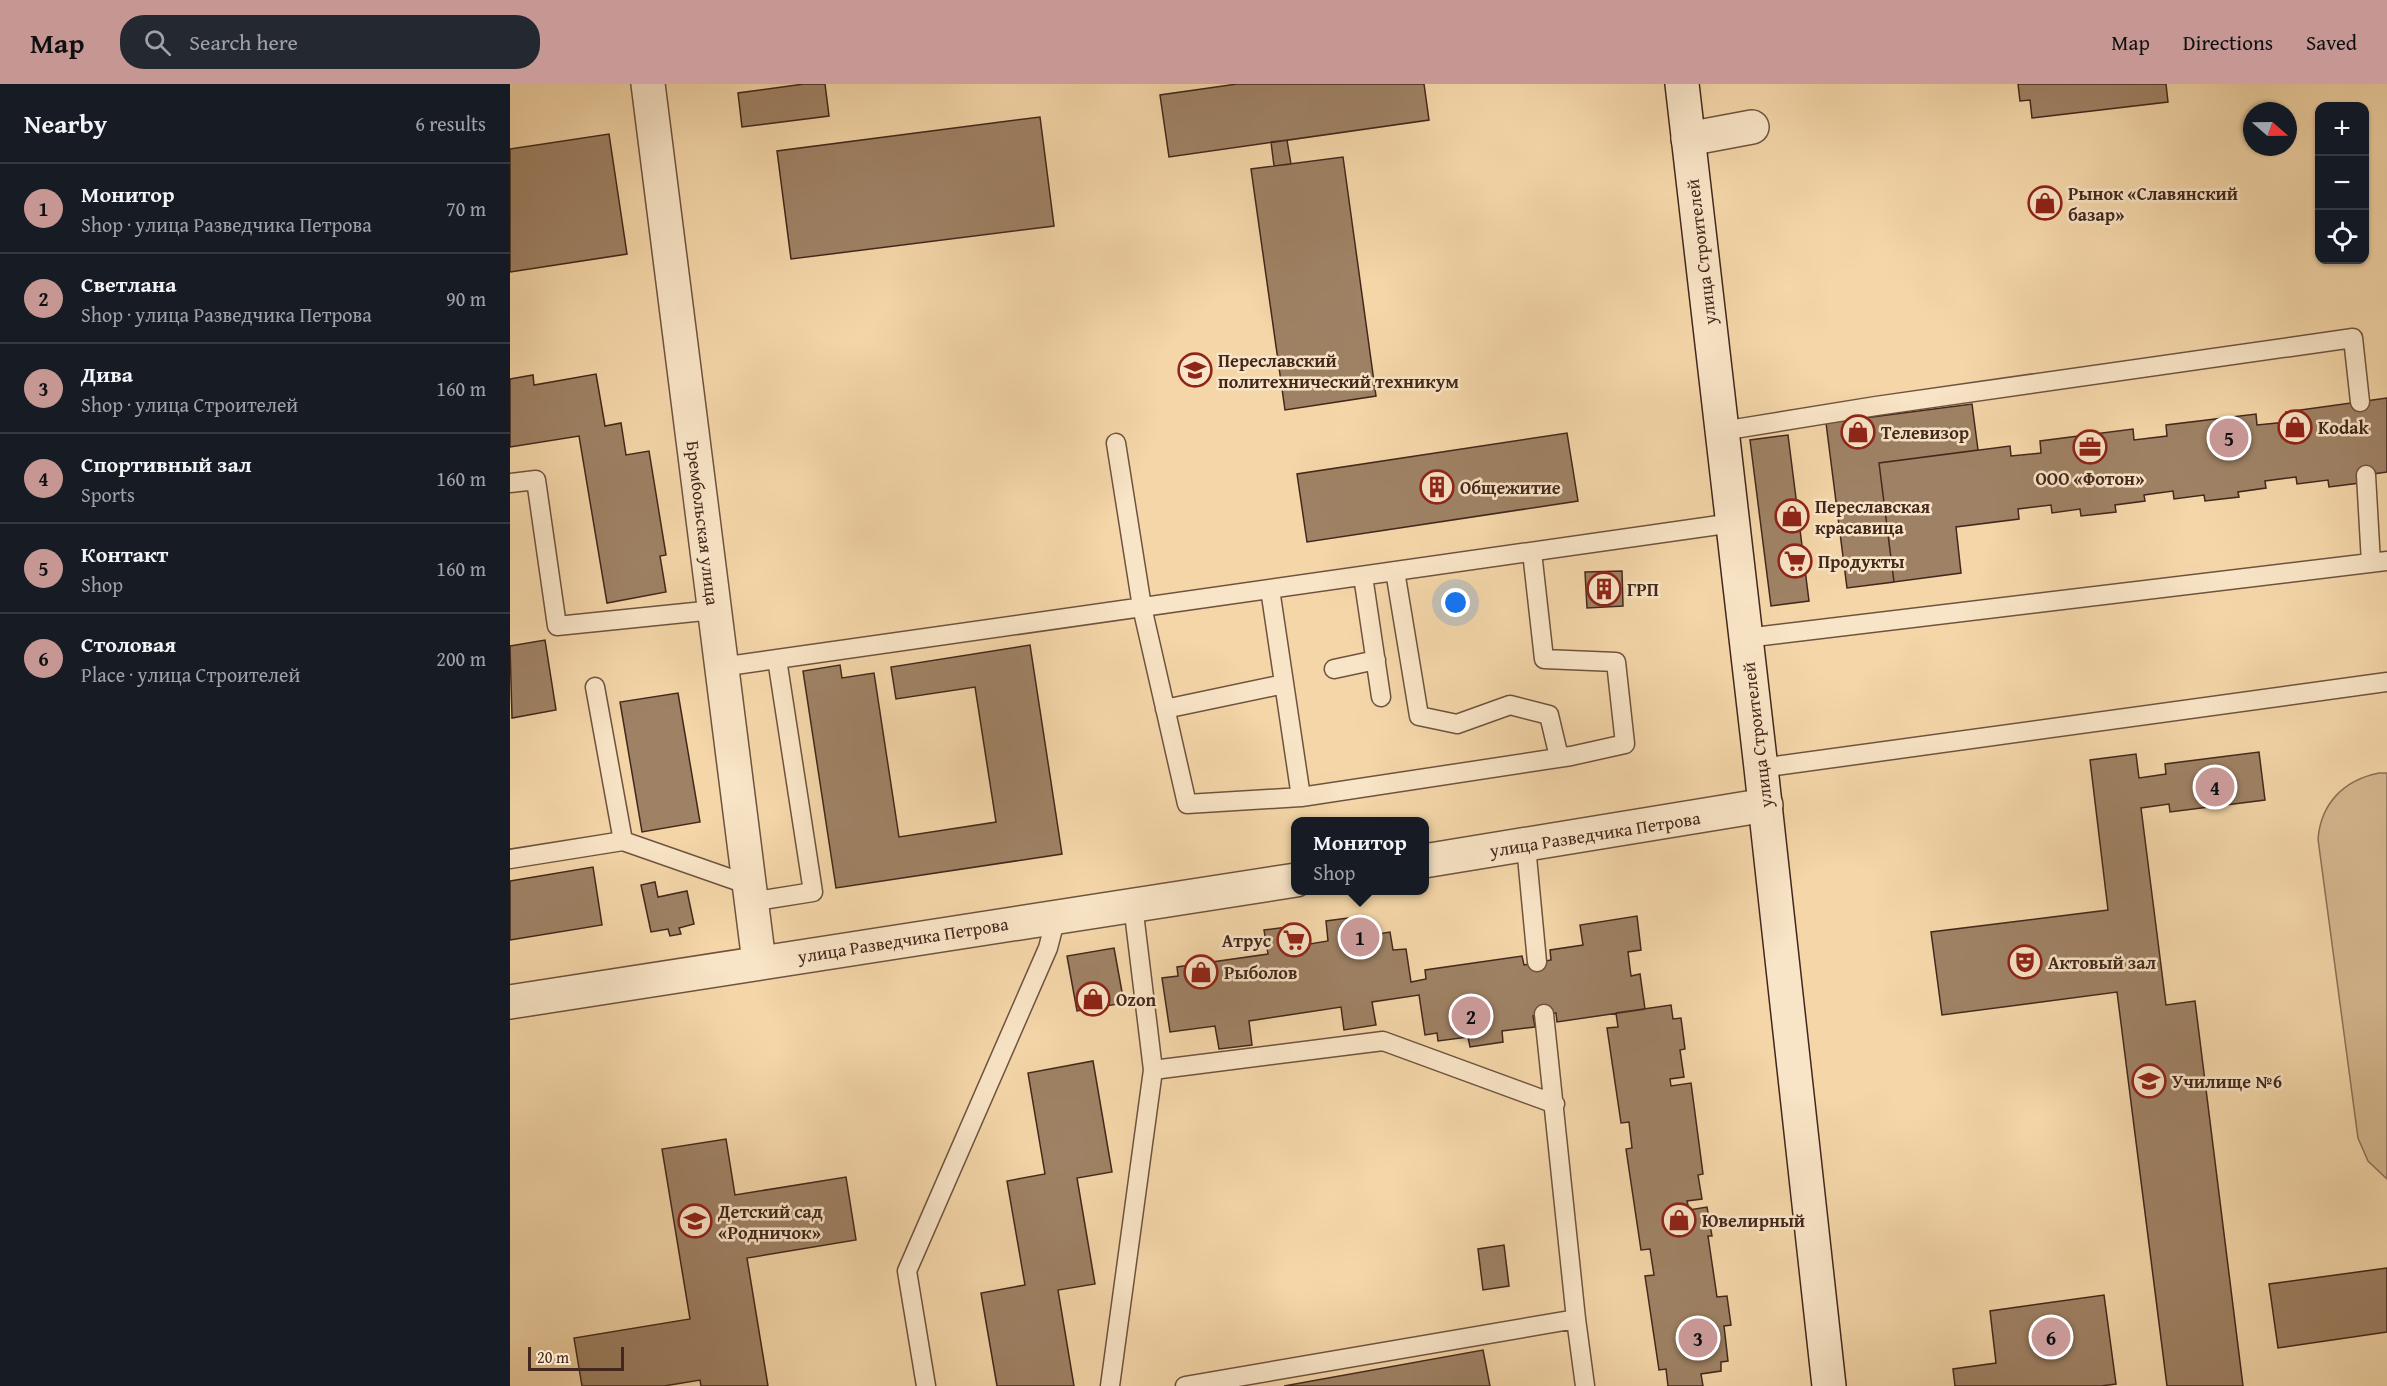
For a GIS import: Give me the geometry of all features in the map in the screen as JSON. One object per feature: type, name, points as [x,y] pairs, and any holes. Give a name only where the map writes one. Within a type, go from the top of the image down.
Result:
[{"type":"street","name":"Брембольская улица","points":[[648,84],[759,962]]},
{"type":"street","name":"улица Строителей","points":[[1682,84],[1766,805],[1829,1386]]},
{"type":"street","points":[[1688,139],[1752,127]]},
{"type":"street","name":"улица Разведчика Петрова","points":[[1429,860],[1766,805]]},
{"type":"street","name":"улица Разведчика Петрова","points":[[510,1002],[1291,881]]},
{"type":"lane","points":[[1722,431],[1876,406],[2353,338],[2360,402]]},
{"type":"lane","points":[[1116,443],[1142,608],[1187,804],[1301,797],[1559,757],[1625,744],[1616,662],[1544,659],[1532,552]]},
{"type":"lane","points":[[1746,638],[2379,562],[2366,475]]},
{"type":"lane","points":[[510,483],[536,480],[557,626],[714,610]]},
{"type":"lane","points":[[721,667],[1732,523]]},
{"type":"lane","points":[[1395,572],[1419,716],[1457,724],[1510,705],[1549,715],[1559,757]]},
{"type":"lane","points":[[1363,576],[1381,697]]},
{"type":"lane","points":[[1270,589],[1301,797]]},
{"type":"lane","points":[[510,859],[622,841],[750,893],[813,892],[777,659]]},
{"type":"lane","points":[[1334,669],[1376,660]]},
{"type":"lane","points":[[1761,768],[2387,682]]},
{"type":"lane","points":[[1165,710],[1284,684]]},
{"type":"lane","points":[[595,687],[622,841]]},
{"type":"lane","points":[[1526,846],[1538,962]]},
{"type":"lane","points":[[1110,1386],[1153,1070],[1133,905]]},
{"type":"lane","points":[[926,1386],[907,1271],[1048,948],[1056,917]]},
{"type":"lane","points":[[1544,1014],[1585,1386]]},
{"type":"lane","points":[[1153,1070],[1383,1041],[1554,1104]]},
{"type":"lane","points":[[1185,1386],[1576,1319]]},
{"type":"shaded area","points":[[2379,773],[2387,773],[2387,1179],[2368,1161],[2358,1138],[2318,839],[2324,814],[2336,795],[2355,781]]},
{"type":"building","points":[[804,84],[825,84],[829,116],[742,127],[738,93]]},
{"type":"building","points":[[1237,84],[1424,84],[1429,120],[1169,157],[1160,95]]},
{"type":"building","points":[[2018,84],[2166,84],[2168,102],[2032,118],[2030,100],[2020,101]]},
{"type":"building","points":[[1040,117],[1054,226],[791,259],[777,151]]},
{"type":"building","points":[[609,134],[627,254],[510,272],[510,149]]},
{"type":"building","points":[[1287,140],[1291,164],[1274,166],[1271,142]]},
{"type":"building","points":[[1343,157],[1376,396],[1285,410],[1251,169]]},
{"type":"building","points":[[596,374],[605,426],[621,423],[626,455],[649,451],[666,555],[660,556],[666,592],[607,603],[579,436],[510,447],[510,379],[533,375],[534,385]]},
{"type":"building","points":[[2387,398],[2387,472],[2359,476],[2360,483],[2329,487],[2328,480],[2297,484],[2296,477],[2265,481],[2266,488],[2238,492],[2239,497],[2205,501],[2204,495],[2174,499],[2173,491],[2144,495],[2145,501],[2115,505],[2116,512],[2081,516],[2080,509],[2052,513],[2051,505],[2018,509],[2019,519],[1956,527],[1961,573],[1894,582],[1879,463],[2010,446],[2011,456],[2041,453],[2040,441],[2133,429],[2134,440],[2167,436],[2166,425],[2256,414],[2257,425],[2287,422],[2286,412]]},
{"type":"building","points":[[1972,404],[1978,450],[1879,463],[1894,582],[1847,588],[1826,423]]},
{"type":"building","name":"Общежитие","points":[[1567,433],[1578,501],[1307,542],[1297,474]]},
{"type":"building","points":[[1788,435],[1809,601],[1771,606],[1750,440]]},
{"type":"building","name":"ГРП","points":[[1622,571],[1623,606],[1587,608],[1585,572]]},
{"type":"building","points":[[545,640],[556,710],[512,718],[510,646]]},
{"type":"building","points":[[1030,645],[1062,854],[836,888],[803,671],[840,665],[842,678],[874,673],[899,837],[996,822],[975,687],[896,699],[891,667]]},
{"type":"building","points":[[678,693],[700,822],[642,832],[620,702]]},
{"type":"building","points":[[2259,752],[2265,800],[2170,812],[2169,804],[2141,808],[2166,1005],[2195,1001],[2243,1386],[2167,1386],[2117,992],[1942,1015],[1931,932],[2108,910],[2090,760],[2136,754],[2139,778],[2166,774],[2165,764]]},
{"type":"building","points":[[593,867],[602,925],[510,940],[510,881]]},
{"type":"building","points":[[655,882],[658,897],[687,891],[694,924],[679,928],[681,934],[670,936],[668,929],[651,932],[641,885]]},
{"type":"building","points":[[1637,916],[1641,950],[1628,952],[1631,976],[1640,974],[1645,1009],[1557,1022],[1556,1013],[1533,1016],[1535,1027],[1502,1031],[1503,1042],[1470,1047],[1468,1037],[1438,1041],[1437,1033],[1425,1035],[1419,995],[1372,1002],[1376,1025],[1344,1030],[1341,1007],[1249,1021],[1252,1045],[1219,1049],[1215,1026],[1170,1032],[1162,978],[1178,976],[1177,967],[1268,954],[1264,930],[1295,926],[1298,946],[1328,941],[1326,921],[1348,918],[1349,924],[1358,923],[1360,937],[1390,932],[1393,950],[1406,949],[1411,982],[1426,979],[1425,970],[1522,956],[1524,965],[1551,960],[1550,950],[1583,945],[1580,925]]},
{"type":"building","points":[[1114,948],[1124,1003],[1077,1011],[1067,956]]},
{"type":"building","points":[[1671,1005],[1673,1019],[1681,1018],[1685,1049],[1680,1050],[1684,1077],[1670,1079],[1671,1086],[1691,1083],[1703,1174],[1698,1175],[1702,1199],[1687,1201],[1689,1210],[1707,1207],[1712,1236],[1708,1236],[1717,1297],[1727,1296],[1731,1325],[1724,1326],[1728,1361],[1721,1362],[1721,1371],[1701,1374],[1703,1386],[1668,1386],[1666,1369],[1659,1370],[1645,1276],[1654,1275],[1650,1249],[1641,1250],[1626,1149],[1632,1148],[1629,1122],[1621,1123],[1607,1028],[1618,1027],[1616,1013]]},
{"type":"building","points":[[1093,1061],[1112,1172],[1077,1178],[1095,1284],[1058,1290],[1074,1386],[997,1386],[981,1293],[1025,1285],[1007,1181],[1045,1174],[1028,1073]]},
{"type":"building","points":[[726,1139],[735,1195],[846,1177],[856,1240],[747,1258],[768,1386],[701,1386],[700,1380],[664,1386],[582,1386],[574,1338],[690,1319],[662,1149]]},
{"type":"building","points":[[1504,1245],[1509,1286],[1483,1290],[1478,1249]]},
{"type":"building","points":[[2387,1268],[2387,1332],[2278,1348],[2269,1284]]},
{"type":"building","points":[[2104,1295],[2116,1384],[2101,1386],[1955,1386],[1953,1369],[1996,1363],[1990,1311]]},
{"type":"building","points":[[1483,1350],[1490,1386],[1284,1386]]},
{"type":"place","name":"Рынок «Славянский базар»","points":[[2045,203]]},
{"type":"place","name":"Переславский политехнический техникум","points":[[1195,370]]},
{"type":"place","name":"Kodak","points":[[2295,427]]},
{"type":"place","name":"Телевизор","points":[[1858,432]]},
{"type":"place","name":"Контакт","points":[[2229,438]]},
{"type":"place","name":"ООО «Фотон»","points":[[2090,447]]},
{"type":"place","name":"Общежитие","points":[[1437,487]]},
{"type":"place","name":"Переславская красавица","points":[[1792,516]]},
{"type":"place","name":"Продукты","points":[[1795,561]]},
{"type":"place","name":"ГРП","points":[[1604,589]]},
{"type":"place","name":"Спортивный зал","points":[[2215,787]]},
{"type":"place","name":"Монитор","points":[[1360,937]]},
{"type":"place","name":"Атрус","points":[[1294,940]]},
{"type":"place","name":"Актовый зал","points":[[2025,962]]},
{"type":"place","name":"Рыболов","points":[[1201,972]]},
{"type":"place","name":"Ozon","points":[[1093,999]]},
{"type":"place","name":"Светлана","points":[[1471,1016]]},
{"type":"place","name":"Училище №6","points":[[2149,1081]]},
{"type":"place","name":"Ювелирный","points":[[1679,1220]]},
{"type":"place","name":"Детский сад «Родничок»","points":[[695,1221]]},
{"type":"place","name":"Столовая","points":[[2051,1337]]},
{"type":"place","name":"Дива","points":[[1698,1338]]}]
